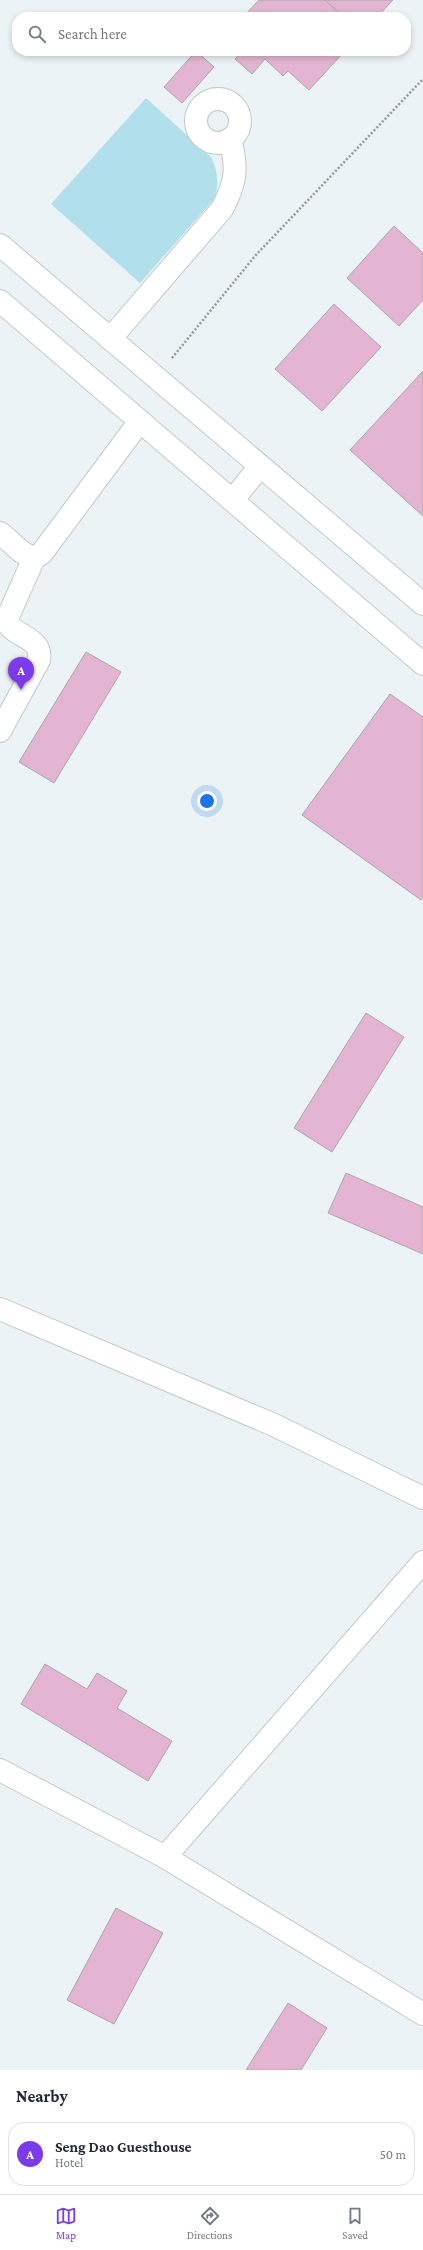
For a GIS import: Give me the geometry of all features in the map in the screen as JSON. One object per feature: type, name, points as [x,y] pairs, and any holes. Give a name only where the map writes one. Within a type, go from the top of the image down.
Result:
[{"type":"street","points":[[110,339],[222,209],[233,189],[235,168],[230,139]]},
{"type":"street","points":[[0,245],[423,604]]},
{"type":"street","points":[[0,301],[423,664]]},
{"type":"street","points":[[0,731],[38,660],[40,652],[36,644],[9,628],[6,622],[34,558],[42,553],[140,421]]},
{"type":"street","points":[[233,500],[260,466]]},
{"type":"street","points":[[0,533],[8,538],[24,556],[34,558]]},
{"type":"street","points":[[0,1309],[274,1424],[423,1498]]},
{"type":"street","points":[[165,1857],[423,1562]]},
{"type":"street","points":[[0,1770],[165,1857],[423,2014]]},
{"type":"path","points":[[156,378],[255,256],[423,79]]},
{"type":"shaded area","points":[[146,98],[211,157],[216,172],[217,188],[215,198],[140,283],[51,204]]},
{"type":"building","points":[[259,0],[325,0],[338,12],[248,12]]},
{"type":"building","points":[[325,0],[393,0],[382,12],[338,12]]},
{"type":"building","points":[[192,56],[202,56],[214,67],[182,103],[164,87]]},
{"type":"building","points":[[238,56],[340,56],[309,90],[288,71],[283,76],[265,59],[252,74],[235,59]]},
{"type":"building","points":[[394,226],[423,253],[423,300],[399,326],[347,278]]},
{"type":"building","points":[[334,304],[381,347],[322,411],[275,369]]},
{"type":"building","points":[[423,371],[423,516],[350,450]]},
{"type":"building","points":[[86,652],[121,672],[54,783],[19,762]]},
{"type":"building","points":[[390,694],[423,717],[423,897],[421,900],[302,815]]},
{"type":"building","points":[[366,1013],[404,1037],[332,1152],[294,1128]]},
{"type":"building","points":[[346,1173],[423,1207],[423,1254],[328,1213]]},
{"type":"building","points":[[45,1664],[87,1689],[97,1673],[127,1691],[117,1708],[172,1741],[148,1781],[21,1704]]},
{"type":"building","points":[[116,1908],[163,1933],[114,2024],[67,2000]]},
{"type":"building","points":[[288,2003],[327,2028],[301,2070],[246,2070]]},
{"type":"place","name":"Seng Dao Guesthouse","points":[[21,690]]}]
